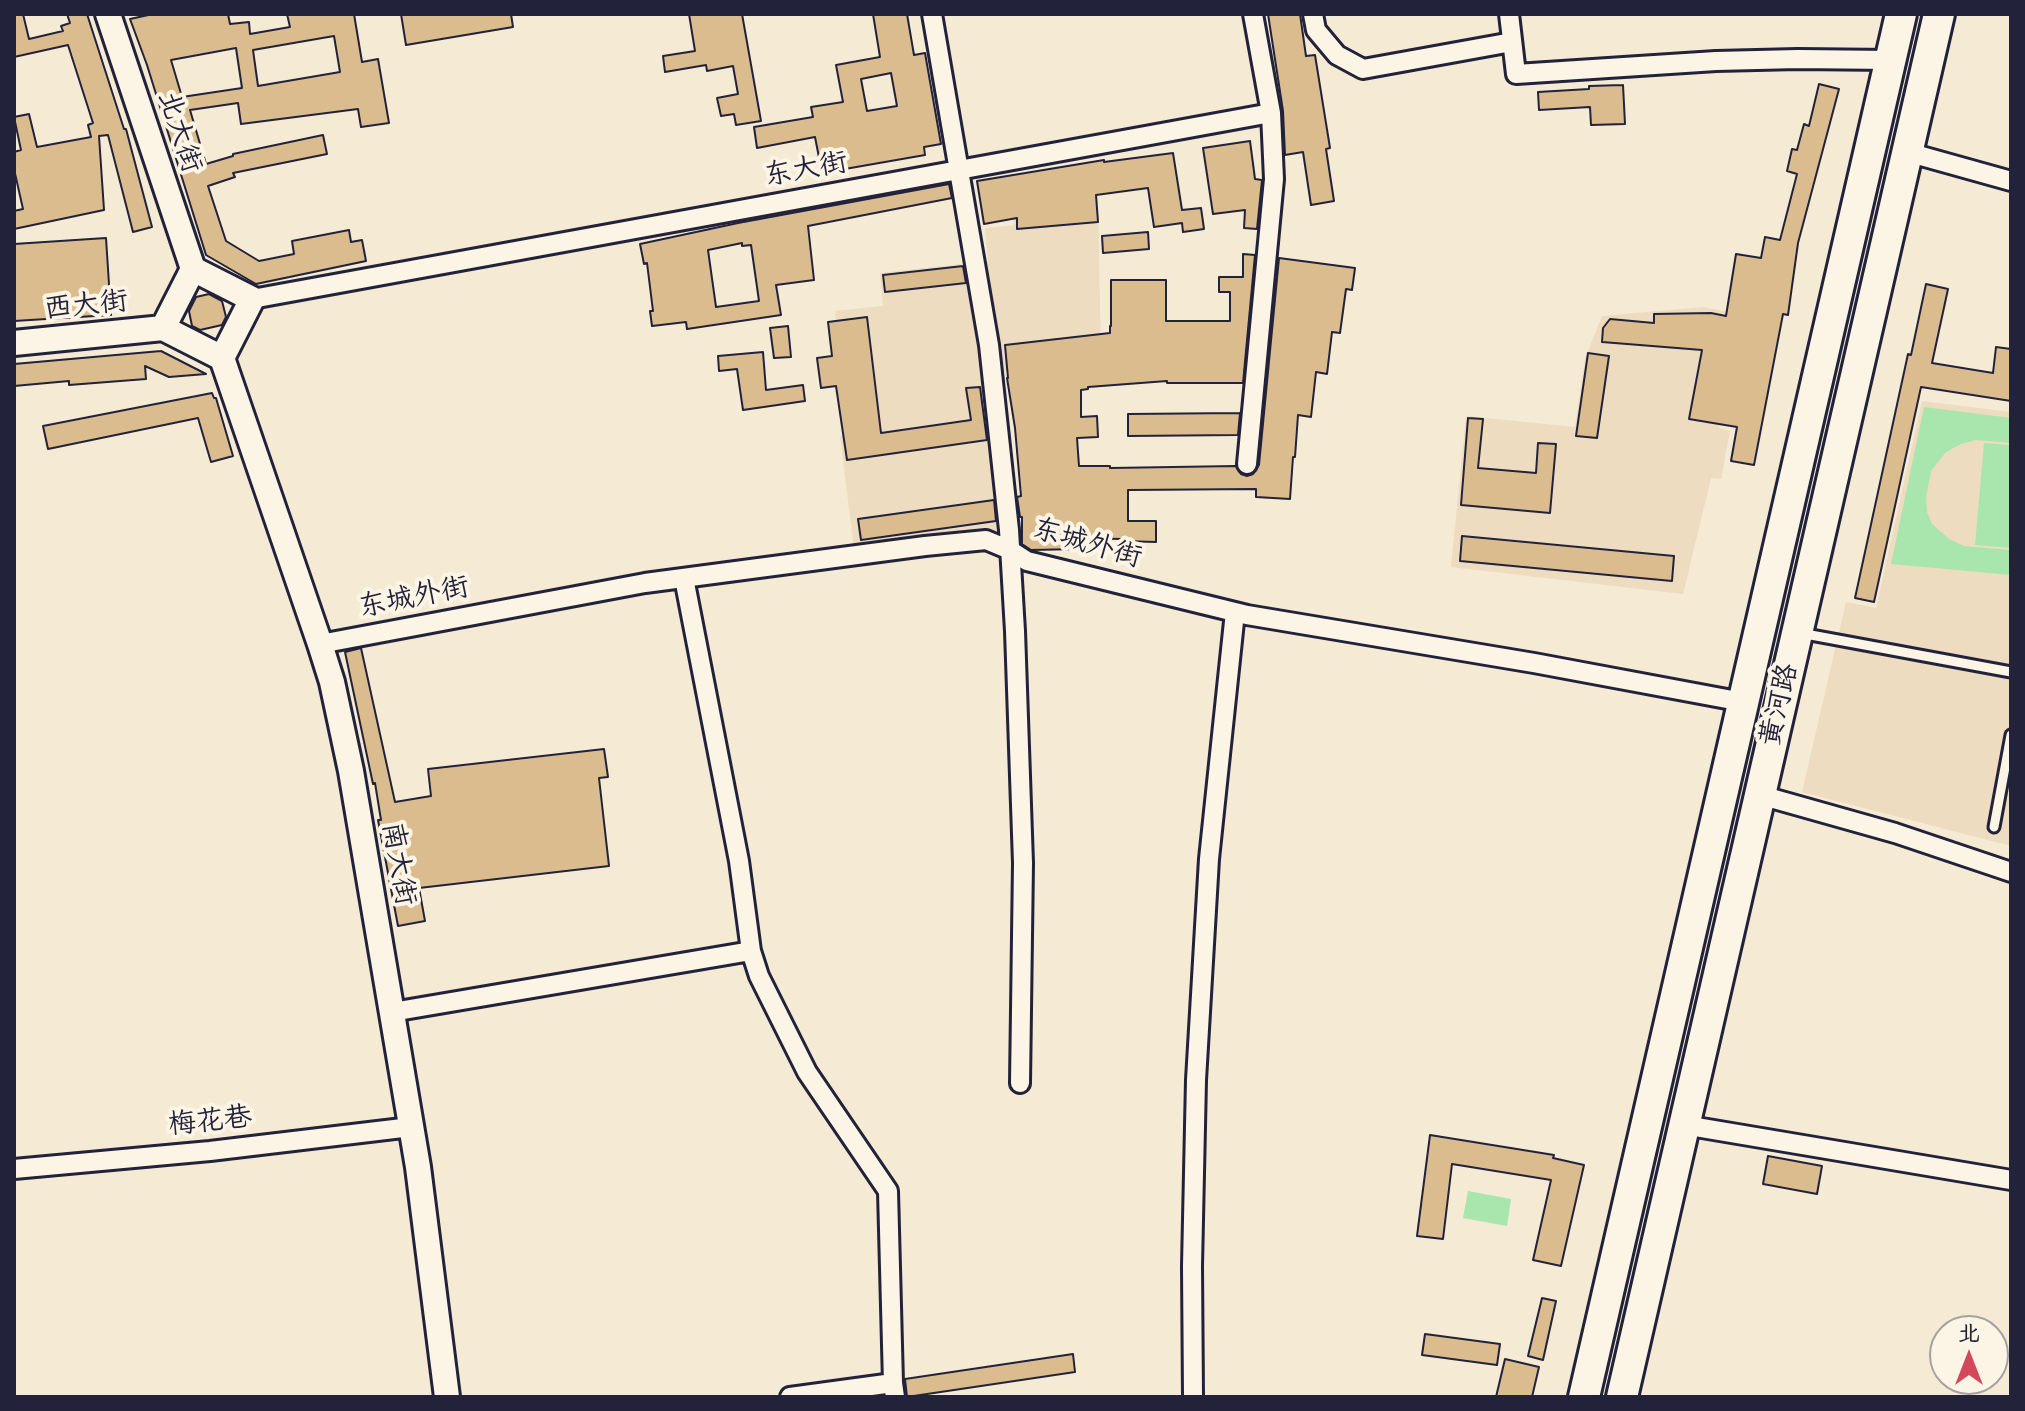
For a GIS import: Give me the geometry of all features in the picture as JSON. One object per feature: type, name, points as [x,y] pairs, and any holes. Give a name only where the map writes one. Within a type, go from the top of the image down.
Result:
[{"type":"main road","name":"黄河路","points":[[1584,1397],[1901,14]]},
{"type":"main road","name":"黄河路","points":[[1622,1397],[1939,14]]},
{"type":"street","name":"北大街","points":[[108,14],[193,269]]},
{"type":"street","points":[[932,14],[989,345],[1010,550],[1023,863],[1020,1083]]},
{"type":"street","points":[[1247,464],[1274,179],[1271,113],[1253,14]]},
{"type":"street","points":[[1313,14],[1316,30],[1337,55],[1363,69],[1512,42]]},
{"type":"street","points":[[1509,14],[1516,74],[1716,61],[1890,60]]},
{"type":"street","name":"东大街","points":[[252,299],[1271,113]]},
{"type":"street","points":[[1907,152],[2011,181]]},
{"type":"street","points":[[193,269],[252,299],[222,358],[163,328],[193,269]]},
{"type":"street","name":"西大街","points":[[14,343],[163,328]]},
{"type":"street","name":"南大街","points":[[222,358],[332,682],[351,771],[411,1127],[447,1397]]},
{"type":"street","name":"东城外街","points":[[320,644],[630,586],[986,540],[1027,561],[1235,612],[1743,702]]},
{"type":"street","points":[[684,578],[739,861],[751,951],[759,976],[807,1072],[888,1191],[894,1390],[790,1397]]},
{"type":"street","points":[[1193,1397],[1196,1080],[1209,859],[1235,612]]},
{"type":"street","points":[[1760,795],[1895,833],[2011,872]]},
{"type":"street","points":[[392,1012],[751,951]]},
{"type":"street","points":[[1684,1125],[2011,1180]]},
{"type":"street","name":"梅花巷","points":[[14,1169],[210,1151],[411,1127]]},
{"type":"lane","points":[[1797,632],[2011,672]]},
{"type":"lane","points":[[1994,827],[2011,735]]},
{"type":"shaded area","points":[[1098,194],[1101,361],[983,374],[1003,530],[854,549],[840,436],[850,434],[835,311],[883,306],[880,273],[988,261],[985,228],[1014,225],[1013,215]]},
{"type":"shaded area","points":[[1704,307],[1747,316],[1741,315],[1719,428],[1730,431],[1721,479],[1711,478],[1683,594],[1451,567],[1466,416],[1575,427],[1585,359],[1602,316]]},
{"type":"shaded area","points":[[1922,401],[2011,412],[2011,846],[1802,792],[1846,602],[1876,608]]},
{"type":"green space","points":[[1924,407],[2011,418],[2011,443],[1976,440],[1946,452],[1931,471],[1926,498],[1932,524],[1949,539],[1964,546],[2011,550],[2011,575],[1891,564]]},
{"type":"green space","points":[[1984,443],[2011,445],[2011,548],[1975,545]]},
{"type":"green space","points":[[1468,1191],[1511,1199],[1507,1226],[1463,1218]]},
{"type":"building","points":[[14,14],[23,14],[29,39],[63,31],[61,26],[70,23],[67,14],[87,14],[126,129],[152,227],[133,232],[108,135],[99,136],[104,210],[14,229],[14,211],[23,209],[14,169],[14,152],[21,150],[14,117],[29,114],[37,147],[91,137],[88,125],[93,123],[68,45],[14,57]]},
{"type":"building","points":[[153,14],[228,14],[230,24],[249,22],[250,34],[290,27],[287,14],[354,14],[362,62],[378,59],[389,123],[361,127],[358,109],[241,124],[238,103],[190,110],[206,164],[233,154],[323,135],[327,154],[233,173],[235,177],[208,186],[226,241],[259,261],[294,254],[292,241],[349,230],[351,242],[362,240],[366,261],[256,284],[206,255],[130,19]],"holes":[[[334,36],[340,72],[258,86],[253,50]],[[236,48],[242,88],[182,97],[171,60]]]},
{"type":"building","points":[[401,14],[511,14],[513,27],[406,45]]},
{"type":"building","points":[[689,14],[742,14],[761,121],[736,125],[734,114],[721,116],[717,98],[738,94],[733,66],[707,71],[706,65],[665,72],[663,56],[695,51]]},
{"type":"building","points":[[873,14],[907,14],[914,55],[925,53],[941,144],[924,147],[925,155],[822,173],[815,137],[757,148],[754,127],[813,117],[811,107],[843,102],[836,65],[880,57]],"holes":[[[891,73],[897,106],[867,111],[861,79]]]},
{"type":"building","points":[[1268,14],[1300,14],[1306,56],[1315,55],[1330,148],[1326,149],[1334,201],[1311,205],[1303,152],[1285,155],[1283,111]]},
{"type":"building","points":[[1819,84],[1839,89],[1798,243],[1788,315],[1783,314],[1754,465],[1731,461],[1737,427],[1689,419],[1702,350],[1602,342],[1603,328],[1610,319],[1654,323],[1654,314],[1711,313],[1726,316],[1736,254],[1761,258],[1765,237],[1780,240],[1797,174],[1787,171],[1792,149],[1797,150],[1804,124],[1809,126]]},
{"type":"building","points":[[1623,85],[1625,124],[1591,125],[1590,107],[1539,110],[1538,92]]},
{"type":"building","points":[[1250,141],[1255,179],[1262,180],[1257,229],[1244,228],[1245,210],[1213,214],[1203,148]]},
{"type":"building","points":[[1173,153],[1182,210],[1201,208],[1204,229],[1183,232],[1182,223],[1154,227],[1148,188],[1096,195],[1098,222],[1017,229],[1017,218],[984,224],[977,181],[1104,160]]},
{"type":"building","points":[[949,184],[952,198],[808,226],[814,280],[776,285],[781,315],[687,329],[686,322],[652,326],[647,263],[644,264],[640,244]],"holes":[[[742,243],[742,246],[751,245],[759,301],[716,307],[708,250]]]},
{"type":"building","points":[[1148,232],[1149,249],[1103,253],[1102,236]]},
{"type":"building","points":[[106,238],[111,315],[14,321],[14,244]]},
{"type":"building","points":[[1243,254],[1255,255],[1243,383],[1167,381],[1081,390],[1081,417],[1097,416],[1098,437],[1077,438],[1079,466],[1236,466],[1241,474],[1253,474],[1259,465],[1279,258],[1355,268],[1352,290],[1346,289],[1340,333],[1332,332],[1327,374],[1316,372],[1311,417],[1298,415],[1290,499],[1256,497],[1256,489],[1128,490],[1128,521],[1156,521],[1156,542],[1079,538],[1079,549],[1031,550],[1022,544],[1022,517],[1017,497],[1021,496],[1005,345],[1110,333],[1111,280],[1166,280],[1166,321],[1230,321],[1230,292],[1219,292],[1219,277],[1243,277]]},
{"type":"building","points":[[963,266],[966,283],[885,292],[883,275]]},
{"type":"building","points":[[1926,284],[1948,289],[1932,363],[1993,373],[1996,347],[2011,349],[2011,401],[1921,387],[1874,602],[1855,598]]},
{"type":"building","points":[[209,294],[222,301],[226,317],[222,325],[200,330],[192,326],[189,311],[196,297]]},
{"type":"building","points":[[867,317],[881,433],[971,420],[966,388],[980,387],[987,440],[847,460],[836,386],[821,388],[817,358],[832,356],[828,322]]},
{"type":"building","points":[[788,326],[791,357],[774,358],[770,328]]},
{"type":"building","points":[[161,351],[206,374],[169,377],[145,366],[146,379],[14,386],[14,364]]},
{"type":"building","points":[[763,352],[766,390],[803,385],[805,401],[743,410],[737,369],[719,371],[718,356]]},
{"type":"building","points":[[1588,353],[1609,356],[1597,438],[1576,436]]},
{"type":"building","points":[[212,393],[233,456],[211,462],[198,418],[48,449],[43,426]]},
{"type":"building","points":[[1240,413],[1238,435],[1128,436],[1128,414]]},
{"type":"building","points":[[1468,418],[1483,419],[1478,468],[1536,473],[1538,443],[1556,444],[1550,513],[1461,505]]},
{"type":"building","points":[[994,500],[996,521],[861,540],[858,519]]},
{"type":"building","points":[[1462,536],[1674,556],[1672,581],[1460,561]]},
{"type":"building","points":[[361,648],[395,802],[431,796],[428,769],[604,749],[608,777],[599,778],[609,866],[419,888],[425,921],[398,926],[378,820],[381,820],[375,783],[345,652]]},
{"type":"building","points":[[1430,1135],[1554,1155],[1553,1158],[1584,1165],[1561,1266],[1533,1260],[1551,1180],[1452,1164],[1443,1239],[1417,1236]]},
{"type":"building","points":[[1768,1156],[1822,1166],[1817,1194],[1763,1184]]},
{"type":"building","points":[[1542,1298],[1556,1301],[1543,1360],[1528,1356]]},
{"type":"building","points":[[1425,1334],[1500,1344],[1497,1365],[1422,1355]]},
{"type":"building","points":[[1073,1354],[1075,1372],[907,1397],[905,1379]]},
{"type":"building","points":[[1505,1359],[1539,1367],[1532,1397],[1496,1397]]}]
